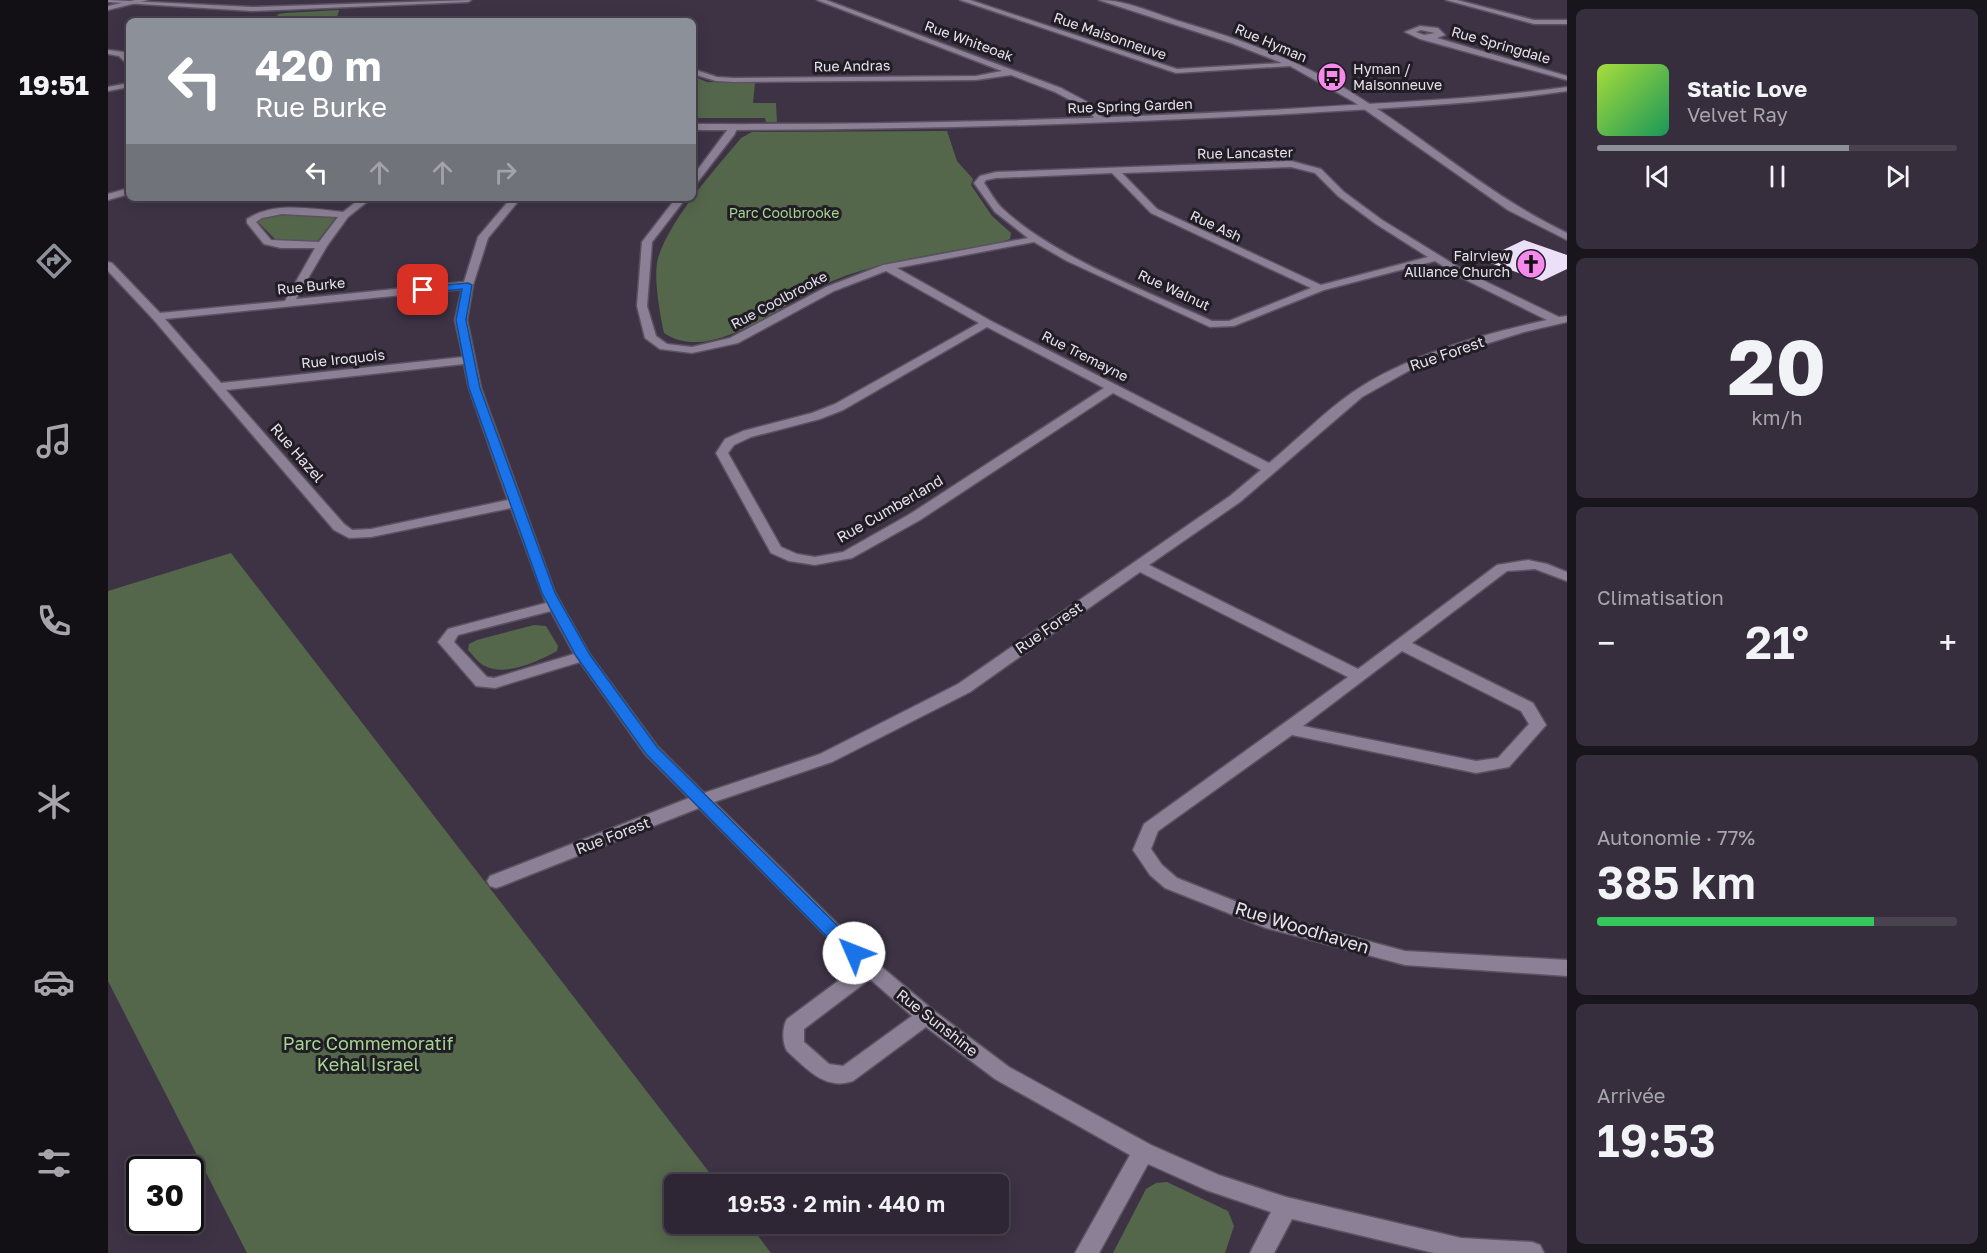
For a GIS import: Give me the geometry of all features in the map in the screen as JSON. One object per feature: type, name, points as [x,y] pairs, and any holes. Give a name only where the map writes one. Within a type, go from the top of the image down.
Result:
[{"type":"street","points":[[108,0],[229,9],[468,0]]},
{"type":"street","points":[[108,8],[145,0]]},
{"type":"street","points":[[180,0],[274,8]]},
{"type":"street","name":"Rue Whiteoak","points":[[825,0],[1077,98],[1093,110],[1101,120]]},
{"type":"street","name":"Rue Maisonneuve","points":[[963,0],[1169,70],[1186,72],[1290,65]]},
{"type":"street","name":"Rue Hyman","points":[[1102,0],[1240,43],[1324,80],[1366,106],[1486,192],[1539,224],[1567,237]]},
{"type":"street","points":[[1449,0],[1534,22],[1567,22]]},
{"type":"street","points":[[265,16],[274,8]]},
{"type":"street","name":"Rue Springdale","points":[[1427,37],[1567,78]]},
{"type":"street","points":[[108,52],[121,54],[126,60]]},
{"type":"street","name":"Rue Andras","points":[[696,72],[716,79],[734,81],[976,78],[1013,72]]},
{"type":"street","points":[[108,89],[126,86]]},
{"type":"street","name":"Rue Spring Garden","points":[[696,127],[1101,120],[1499,97],[1567,88]]},
{"type":"street","points":[[696,178],[734,127]]},
{"type":"street","name":"Rue Lancaster","points":[[996,175],[1291,164],[1307,166],[1318,171],[1341,194],[1378,222],[1464,275],[1563,320]]},
{"type":"street","name":"Rue Ash","points":[[1114,170],[1154,211],[1320,288]]},
{"type":"street","name":"Rue Walnut","points":[[996,175],[984,178],[979,183],[998,210],[1036,239],[1071,259],[1210,324],[1230,324],[1320,288],[1436,258]]},
{"type":"street","points":[[108,197],[126,192]]},
{"type":"street","points":[[288,304],[322,245],[345,215],[363,201]]},
{"type":"street","name":"Rue Sunshine","points":[[513,201],[483,237],[468,285],[461,320],[475,388],[548,593],[583,656],[651,750],[870,968],[926,1016],[1002,1073],[1143,1152],[1214,1183],[1286,1207],[1461,1249],[1532,1253]]},
{"type":"street","name":"Rue Coolbrooke","points":[[679,201],[647,242],[642,306],[651,338],[664,347],[692,350],[734,341],[830,289],[887,267],[1036,239]]},
{"type":"street","points":[[322,245],[281,245],[268,242],[250,221],[270,211],[345,215]]},
{"type":"street","name":"Rue Hazel","points":[[108,265],[219,387],[339,527],[350,534],[371,533],[515,503]]},
{"type":"street","name":"Rue Tremayne","points":[[887,267],[987,323],[1270,469]]},
{"type":"street","name":"Rue Burke","points":[[157,317],[468,285]]},
{"type":"street","name":"Rue Forest","points":[[496,881],[701,800],[826,758],[964,688],[1236,499],[1358,394],[1415,363],[1521,330],[1563,320]]},
{"type":"street","name":"Rue Cumberland","points":[[987,323],[839,407],[816,416],[747,434],[729,442],[722,453],[776,550],[794,558],[815,561],[847,555],[915,517],[1113,387]]},
{"type":"street","name":"Rue Iroquois","points":[[219,387],[471,360]]},
{"type":"street","name":"Rue Woodhaven","points":[[1567,577],[1546,567],[1523,562],[1502,568],[1403,645],[1150,828],[1142,850],[1156,870],[1171,883],[1266,921],[1405,958],[1567,968]]},
{"type":"street","points":[[1139,566],[1359,676]]},
{"type":"street","points":[[556,604],[453,632],[446,642],[482,682],[495,683],[583,656]]},
{"type":"street","points":[[1289,729],[1476,767],[1503,763],[1538,725],[1527,707],[1403,645]]},
{"type":"street","points":[[870,968],[794,1025],[794,1045],[824,1072],[846,1075],[926,1016]]},
{"type":"street","points":[[1087,1253],[1143,1152]]},
{"type":"street","points":[[1262,1253],[1286,1207]]},
{"type":"green space","points":[[339,10],[337,18],[276,18],[278,14]]},
{"type":"green space","points":[[696,77],[707,82],[755,83],[753,103],[776,103],[777,122],[766,122],[765,118],[696,118]]},
{"type":"green space","name":"Parc Coolbrooke","points":[[947,131],[957,161],[973,179],[971,185],[992,216],[1011,233],[1010,239],[990,245],[869,268],[819,287],[743,329],[701,342],[682,341],[664,333],[656,283],[659,255],[684,209],[690,201],[696,201],[696,193],[741,138],[752,132]]},
{"type":"green space","points":[[287,213],[336,217],[316,243],[275,239],[258,222],[262,218]]},
{"type":"green space","name":"Parc Commemoratif Kehal Israel","points":[[231,553],[711,1174],[664,1174],[664,1234],[757,1234],[771,1253],[247,1253],[204,1169],[204,1156],[197,1156],[108,981],[108,591]]},
{"type":"green space","points":[[534,625],[546,626],[558,646],[557,651],[522,666],[502,670],[482,665],[468,650],[469,644],[477,640]]},
{"type":"green space","points":[[1167,1182],[1228,1211],[1234,1226],[1225,1253],[1113,1253],[1146,1189],[1156,1183]]},
{"type":"building","name":"Fairview Alliance Church","points":[[1524,240],[1567,255],[1567,269],[1542,281],[1482,260]]},
{"type":"place","name":"Hyman / Maisonneuve","points":[[1332,77]]},
{"type":"place","name":"Fairview Alliance Church","points":[[1531,264]]},
{"type":"route","points":[[423,290],[468,285],[461,320],[475,388],[548,593],[583,656],[651,750],[854,953]]}]
